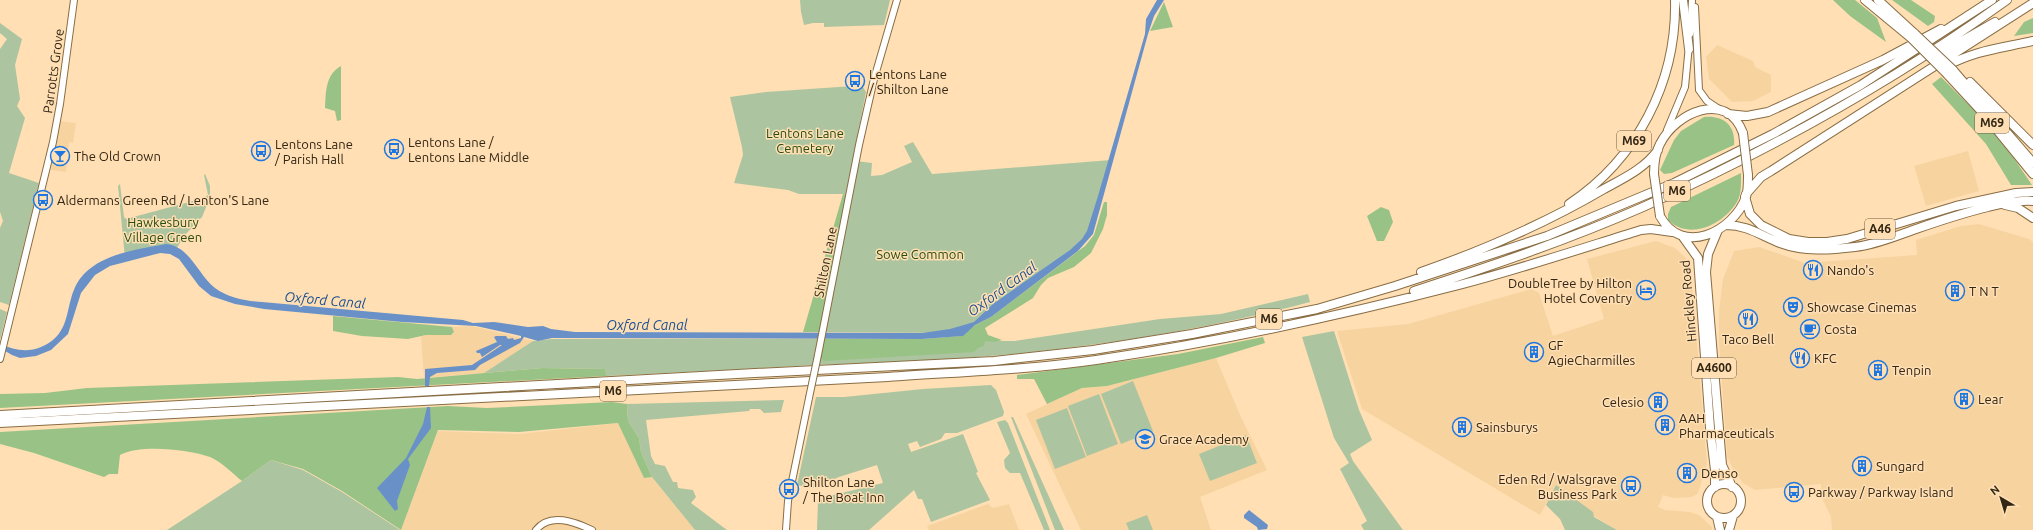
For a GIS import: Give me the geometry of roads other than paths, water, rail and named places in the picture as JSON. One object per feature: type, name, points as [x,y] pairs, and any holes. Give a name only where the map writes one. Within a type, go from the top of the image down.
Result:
[{"type":"highway","name":"M69","points":[[1518,233],[1582,196],[1610,170],[1636,137],[1654,106],[1667,68],[1673,38],[1675,0]]},
{"type":"highway","points":[[1683,0],[1689,49]]},
{"type":"highway","name":"M69","points":[[1865,0],[1940,57],[2033,163]]},
{"type":"highway","name":"M69","points":[[1878,0],[1913,36],[1952,71],[1984,114],[2033,174]]},
{"type":"highway","points":[[1672,232],[1664,224],[1660,216],[1654,174],[1658,150],[1664,137],[1676,123],[1692,113],[1705,109],[1719,110],[1728,114],[1742,116],[1756,115],[1783,105],[1908,48],[1985,0]]},
{"type":"highway","name":"M6","points":[[0,415],[747,373],[994,362],[1092,350],[1192,334],[1317,309],[1395,286],[1547,236],[1674,183],[1773,134],[1854,89],[1917,50],[1992,0]]},
{"type":"highway","name":"M6","points":[[0,423],[994,370],[1125,355],[1194,344],[1318,320],[1472,272],[1550,245],[1642,208],[1815,122],[1954,37],[2007,0]]},
{"type":"highway","points":[[1866,92],[1913,69],[2007,15],[2030,4]]},
{"type":"highway","points":[[1318,320],[1460,285],[1640,230],[1651,229],[1672,232],[1684,237],[1698,237],[1718,230],[1734,217],[1746,196],[1761,177],[2030,4]]},
{"type":"highway","points":[[1862,113],[1961,58],[1984,50],[2033,41]]},
{"type":"highway","points":[[1952,71],[2033,145]]},
{"type":"highway","points":[[1728,114],[1737,123],[1743,133],[1748,175],[1746,196]]},
{"type":"highway","points":[[1317,309],[1470,255],[1518,233],[1584,201],[1643,167],[1658,150]]},
{"type":"highway","name":"A46","points":[[1746,196],[1750,214],[1760,225],[1789,239],[1808,242],[1827,242],[1847,239],[1956,206],[2016,193],[2032,197]]},
{"type":"highway","points":[[2032,197],[2033,213]]},
{"type":"highway","name":"A46","points":[[1726,225],[1741,225],[1768,238],[1793,247],[1806,249],[1837,249],[1857,247],[1884,240],[1954,216],[2032,197]]},
{"type":"highway","name":"A46","points":[[1997,205],[2008,205],[2018,208],[2033,218]]},
{"type":"highway","name":"Hinckley Road","points":[[1718,230],[1708,254],[1706,272],[1720,447],[1724,473],[1732,487]]},
{"type":"highway","name":"Hinckley Road","points":[[1684,237],[1696,253],[1699,264],[1710,428],[1715,470],[1715,487]]},
{"type":"highway","points":[[1729,530],[1733,516],[1740,508],[1742,500],[1739,492],[1732,487],[1722,484],[1715,487],[1709,494],[1708,503],[1711,512],[1717,517],[1724,518],[1733,516]]},
{"type":"highway","points":[[1717,517],[1720,530]]},
{"type":"main road","name":"Shilton Lane","points":[[786,530],[788,501],[824,327],[859,145],[874,79],[897,0]]},
{"type":"main road","points":[[1664,137],[1683,92],[1687,74],[1693,0]]},
{"type":"main road","points":[[1693,0],[1699,90],[1707,101],[1719,110]]},
{"type":"main road","name":"Parrotts Grove","points":[[0,359],[53,142],[60,104],[73,1]]},
{"type":"main road","points":[[536,530],[542,524],[557,520],[572,522],[592,530]]},
{"type":"water","points":[[1157,0],[1164,0],[1154,16],[1148,34],[1093,234],[1078,251],[991,317],[975,325],[963,336],[922,339],[552,338],[538,341],[524,337],[520,343],[480,365],[475,370],[437,373],[430,377],[429,386],[425,386],[425,369],[472,365],[502,345],[482,357],[480,353],[477,353],[476,351],[497,342],[494,337],[506,336],[508,339],[513,338],[514,340],[521,338],[521,336],[476,326],[402,322],[264,309],[235,304],[211,296],[199,286],[179,259],[170,254],[160,253],[110,266],[95,275],[81,293],[68,334],[51,350],[36,356],[20,358],[0,348],[0,344],[10,348],[26,350],[41,347],[52,340],[60,332],[65,323],[73,292],[78,281],[86,272],[103,260],[113,256],[166,244],[174,246],[188,255],[215,288],[226,294],[244,300],[463,320],[473,323],[494,322],[528,327],[543,326],[551,329],[575,332],[922,333],[950,329],[974,322],[993,304],[1070,250],[1082,239],[1087,231],[1145,34],[1146,19]]},
{"type":"water","points":[[427,407],[430,407],[431,428],[408,459],[410,465],[397,501],[398,509],[395,511],[377,488],[406,458],[423,424]]},
{"type":"water","points":[[1249,510],[1268,525],[1267,529],[1258,530],[1257,527],[1244,518],[1244,515]]},
{"type":"place","name":"Lentons Lane / Shilton Lane","points":[[855,81]]},
{"type":"place","name":"Lentons Lane / Lentons Lane Middle","points":[[394,149]]},
{"type":"place","name":"Lentons Lane / Parish Hall","points":[[261,151]]},
{"type":"place","name":"The Old Crown","points":[[60,156]]},
{"type":"place","name":"Aldermans Green Rd / Lenton'S Lane","points":[[43,200]]},
{"type":"place","name":"Nando's","points":[[1813,270]]},
{"type":"place","name":"DoubleTree by Hilton Hotel Coventry","points":[[1646,290]]},
{"type":"place","name":"T N T","points":[[1955,291]]},
{"type":"place","name":"Showcase Cinemas","points":[[1793,307]]},
{"type":"place","name":"Taco Bell","points":[[1748,319]]},
{"type":"place","name":"Costa","points":[[1810,329]]},
{"type":"place","name":"GF AgieCharmilles","points":[[1534,352]]},
{"type":"place","name":"KFC","points":[[1800,358]]},
{"type":"place","name":"Tenpin","points":[[1878,370]]},
{"type":"place","name":"Lear","points":[[1964,399]]},
{"type":"place","name":"Celesio","points":[[1658,402]]},
{"type":"place","name":"AAH Pharmaceuticals","points":[[1665,425]]},
{"type":"place","name":"Sainsburys","points":[[1462,427]]},
{"type":"place","name":"Grace Academy","points":[[1145,439]]},
{"type":"place","name":"Sungard","points":[[1862,466]]},
{"type":"place","name":"Denso","points":[[1687,473]]},
{"type":"place","name":"Eden Rd / Walsgrave Business Park","points":[[1631,486]]},
{"type":"place","name":"Shilton Lane / The Boat Inn","points":[[789,489]]},
{"type":"place","name":"Parkway / Parkway Island","points":[[1794,492]]},
{"type":"park label","name":"Lentons Lane Cemetery","points":[[805,140]]},
{"type":"park label","name":"Hawkesbury Village Green","points":[[163,230]]},
{"type":"park label","name":"Sowe Common","points":[[920,254]]},
{"type":"water label","name":"Oxford Canal","points":[[1002,289]]},
{"type":"water label","name":"Oxford Canal","points":[[325,300]]},
{"type":"water label","name":"Oxford Canal","points":[[647,325]]}]
